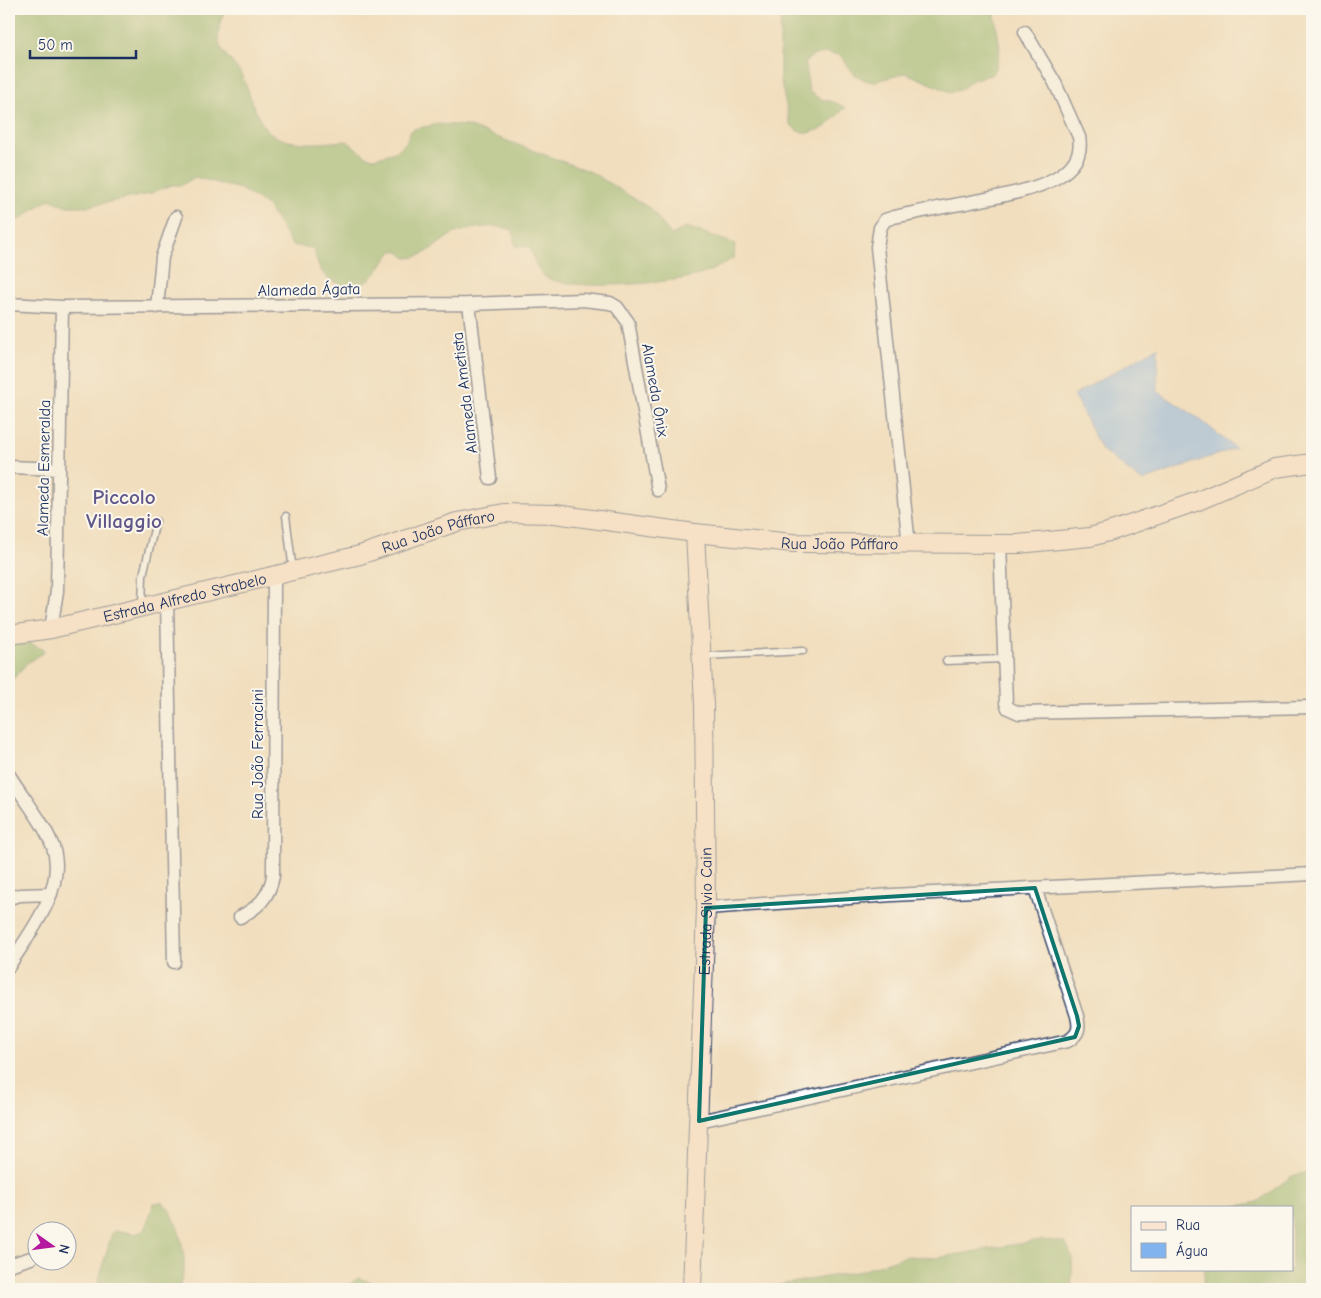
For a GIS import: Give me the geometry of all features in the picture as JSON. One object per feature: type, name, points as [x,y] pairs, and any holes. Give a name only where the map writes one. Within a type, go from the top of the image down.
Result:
[{"type":"street","points":[[909,545],[877,246],[878,235],[885,220],[1030,189],[1058,176],[1074,163],[1081,146],[1079,136],[1055,83],[1025,32]]},
{"type":"street","points":[[157,307],[162,257],[176,216]]},
{"type":"street","name":"Alameda Ágata","points":[[9,304],[62,307],[157,307],[469,304],[583,300],[610,303]]},
{"type":"street","name":"Alameda Ônix","points":[[610,303],[617,307],[628,322],[658,490]]},
{"type":"street","name":"Alameda Ametista","points":[[469,304],[490,478]]},
{"type":"street","name":"Alameda Esmeralda","points":[[51,629],[57,591],[62,307]]},
{"type":"street","name":"Rua João Páffaro","points":[[360,555],[457,522],[504,513],[555,514],[695,533],[794,542],[909,545],[1056,542],[1090,537],[1137,524],[1198,502],[1275,468],[1312,463]]},
{"type":"street","points":[[9,467],[59,469]]},
{"type":"street","name":"Estrada Silvio Cain","points":[[692,1289],[706,908],[703,656],[695,533]]},
{"type":"street","points":[[1000,544],[1006,703],[1008,708],[1019,713],[1312,707]]},
{"type":"street","name":"Estrada Alfredo Strabelo","points":[[9,635],[51,629],[360,555]]},
{"type":"street","name":"Rua João Ferracini","points":[[240,917],[262,902],[270,889],[273,876],[274,576]]},
{"type":"street","points":[[168,600],[174,962]]},
{"type":"street","points":[[9,775],[53,847],[56,859],[50,894],[41,914],[9,966]]},
{"type":"street","points":[[706,908],[892,895],[1312,874]]},
{"type":"street","points":[[699,1121],[1068,1041],[1075,1037],[1079,1026],[1077,1016],[1035,888]]},
{"type":"street","points":[[9,898],[20,895],[50,894]]},
{"type":"street","points":[[9,1265],[28,1259]]},
{"type":"lane","points":[[286,516],[294,572]]},
{"type":"lane","points":[[142,607],[144,575],[156,521]]},
{"type":"lane","points":[[703,656],[803,651]]},
{"type":"lane","points":[[946,661],[1004,659]]},
{"type":"highlighted area","points":[[1035,888],[1077,1016],[1079,1026],[1075,1037],[699,1121],[706,908]]},
{"type":"green space","points":[[9,9],[225,9],[219,30],[221,47],[241,74],[262,123],[272,134],[280,138],[299,143],[347,141],[366,156],[374,158],[395,152],[406,143],[410,132],[414,129],[438,124],[467,126],[591,172],[651,209],[671,235],[687,227],[735,244],[734,258],[708,272],[686,278],[618,285],[572,284],[554,280],[543,275],[536,265],[530,247],[515,246],[513,230],[500,227],[486,227],[458,232],[428,252],[414,257],[406,258],[398,251],[392,251],[370,279],[357,285],[343,285],[330,280],[324,275],[312,248],[292,245],[267,205],[240,189],[195,177],[182,185],[172,185],[149,194],[89,206],[67,206],[49,199],[20,219],[9,221]]},
{"type":"green space","points":[[783,9],[994,9],[1000,49],[996,67],[991,75],[974,79],[960,90],[950,92],[906,73],[877,81],[867,81],[855,75],[840,55],[826,53],[812,56],[805,63],[809,91],[823,100],[845,108],[824,128],[809,133],[797,131],[790,124],[780,78],[780,28]]},
{"type":"green space","points":[[9,640],[31,644],[44,650],[43,653],[27,663],[14,678],[9,679]]},
{"type":"green space","points":[[1312,1171],[1312,1289],[1203,1289],[1205,1270],[1294,1270],[1294,1206],[1237,1206],[1257,1202],[1292,1176]]},
{"type":"green space","points":[[162,1202],[172,1214],[176,1223],[184,1254],[184,1270],[179,1289],[96,1289],[112,1233],[116,1230],[135,1234],[145,1230],[154,1203]]},
{"type":"green space","points":[[1041,1240],[1064,1242],[1068,1247],[1072,1258],[1071,1289],[756,1289],[860,1271],[907,1256],[936,1258]]},
{"type":"green space","points":[[358,1278],[394,1289],[346,1289]]},
{"type":"water","points":[[1158,347],[1157,391],[1198,418],[1235,448],[1142,481],[1101,449],[1074,395]]},
{"type":"district","name":"Piccolo Villaggio","points":[[124,509]]}]
